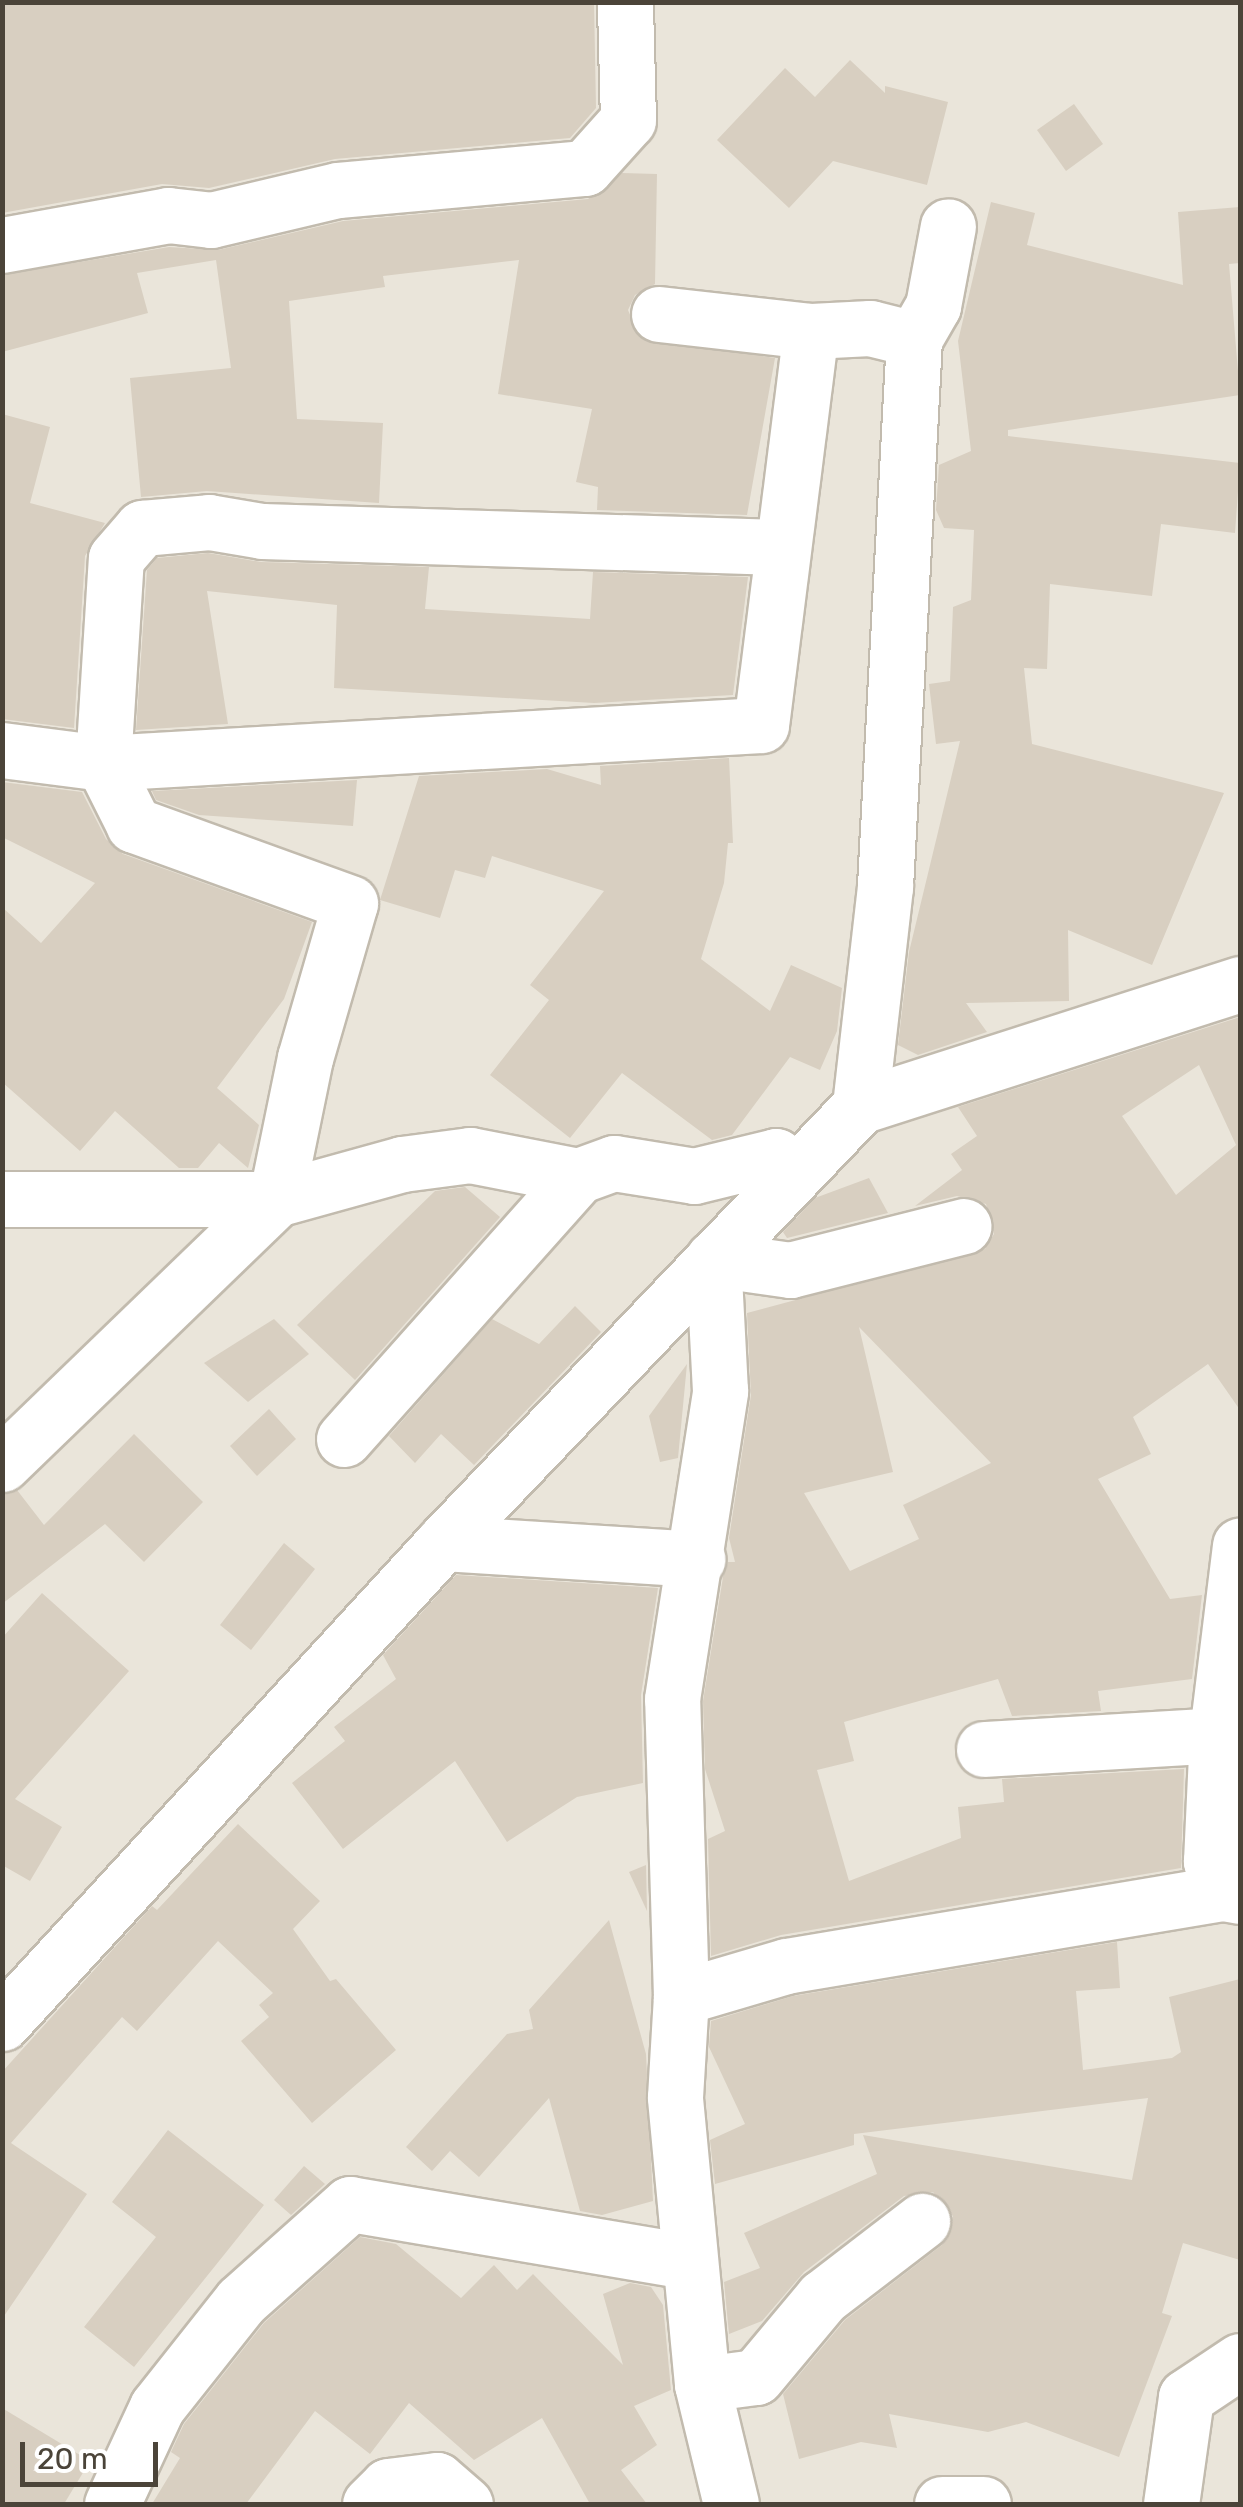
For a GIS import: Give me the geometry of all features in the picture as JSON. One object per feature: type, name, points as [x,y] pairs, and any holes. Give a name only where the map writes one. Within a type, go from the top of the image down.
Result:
[{"type":"street","points":[[2,245],[168,215],[211,220],[338,190],[584,168],[628,120],[625,2]]},
{"type":"street","points":[[860,1106],[885,886],[914,339],[933,306],[948,226]]},
{"type":"street","points":[[659,314],[811,331],[870,328],[914,339]]},
{"type":"street","points":[[2,750],[103,763],[761,725],[779,546],[811,331]]},
{"type":"street","points":[[2,1464],[276,1199],[305,1058],[350,903],[134,825],[103,763],[116,558],[142,528],[208,522],[262,531],[779,546]]},
{"type":"street","points":[[2,2023],[443,1543],[860,1106],[1240,984]]},
{"type":"street","points":[[2,1199],[276,1199],[402,1164],[470,1156],[578,1176]]},
{"type":"street","points":[[344,1439],[578,1176],[614,1163],[694,1176],[776,1156],[797,1172]]},
{"type":"street","points":[[714,1259],[790,1270],[964,1226]]},
{"type":"street","points":[[714,1259],[720,1391],[697,1559],[672,1699],[681,1997],[675,2097],[687,2262],[702,2384],[731,2504]]},
{"type":"street","points":[[443,1543],[697,1559]]},
{"type":"street","points":[[681,1997],[786,1966],[1232,1895],[1212,1861],[1229,1734],[1240,1546]]},
{"type":"street","points":[[984,1749],[1229,1734]]},
{"type":"street","points":[[112,2504],[157,2407],[241,2301],[350,2204],[687,2262]]},
{"type":"street","points":[[702,2384],[756,2377],[824,2297],[922,2222]]},
{"type":"street","points":[[1171,2504],[1186,2397],[1240,2361]]},
{"type":"street","points":[[370,2504],[388,2486],[437,2480],[464,2504]]},
{"type":"street","points":[[942,2504],[983,2504]]},
{"type":"shaded area","points":[[3,3],[1240,3],[1240,2504],[3,2504]]},
{"type":"building","points":[[2,2],[594,2],[596,108],[570,138],[335,159],[209,188],[162,184],[2,213]]},
{"type":"building","points":[[850,60],[885,93],[885,86],[948,102],[927,185],[833,161],[789,208],[717,140],[785,68],[815,97]]},
{"type":"building","points":[[1074,104],[1103,144],[1066,171],[1037,130]]},
{"type":"building","points":[[622,173],[657,174],[655,284],[635,295],[628,310],[640,338],[775,358],[747,515],[597,510],[598,487],[576,482],[592,409],[498,394],[519,260],[383,276],[385,287],[289,301],[297,419],[383,423],[379,503],[207,491],[141,497],[130,378],[231,368],[216,260],[137,273],[148,313],[2,352],[2,275],[169,247],[218,250],[343,221],[588,199]]},
{"type":"building","points":[[991,202],[1035,213],[1027,245],[1183,285],[1178,212],[1240,207],[1240,263],[1229,264],[1240,395],[1008,430],[1008,436],[1240,463],[1235,533],[1161,524],[1152,596],[1050,584],[1047,669],[1024,668],[1032,744],[1224,793],[1152,965],[1068,930],[1069,1001],[966,1003],[987,1032],[918,1055],[898,1045],[909,952],[960,741],[936,744],[929,684],[950,681],[953,607],[971,600],[974,530],[944,528],[936,510],[939,465],[971,451],[958,341]]},
{"type":"building","points":[[2,414],[50,427],[30,503],[105,523],[85,556],[74,728],[2,719]]},
{"type":"building","points":[[208,553],[261,562],[429,567],[425,609],[590,619],[593,572],[748,577],[733,695],[594,703],[334,688],[337,605],[207,591],[228,724],[136,730],[147,570],[157,558]]},
{"type":"building","points":[[729,758],[733,843],[728,843],[724,883],[701,959],[770,1011],[791,965],[842,988],[837,1031],[820,1070],[790,1057],[732,1135],[712,1140],[622,1073],[570,1138],[490,1075],[549,1000],[530,985],[604,891],[492,856],[485,878],[455,870],[440,918],[380,900],[419,776],[547,769],[601,785],[600,766]]},
{"type":"building","points":[[357,780],[353,826],[199,815],[156,800],[152,791]]},
{"type":"building","points":[[2,782],[82,792],[106,839],[123,854],[312,922],[284,999],[217,1088],[259,1125],[248,1168],[219,1143],[198,1168],[179,1168],[115,1111],[80,1151],[2,1082],[2,907],[41,943],[95,883],[2,837]]},
{"type":"building","points":[[1240,1017],[1240,1410],[1208,1364],[1133,1417],[1151,1454],[1098,1479],[1170,1599],[1202,1595],[1192,1679],[1098,1691],[1101,1711],[1012,1716],[998,1679],[844,1722],[854,1761],[817,1770],[849,1881],[961,1838],[958,1807],[1004,1802],[1002,1779],[1184,1769],[1181,1868],[781,1935],[711,1956],[708,1839],[725,1831],[705,1769],[703,1701],[723,1577],[728,1562],[735,1562],[729,1538],[751,1395],[747,1313],[985,1249],[994,1234],[986,1204],[957,1196],[915,1206],[962,1170],[951,1154],[977,1136],[958,1107]],"holes":[[[1199,1065],[1236,1145],[1176,1195],[1122,1116]],[[859,1327],[991,1463],[903,1505],[919,1539],[850,1571],[804,1493],[893,1472]]]},
{"type":"building","points":[[869,1178],[888,1213],[787,1238],[783,1232],[815,1198]]},
{"type":"building","points":[[465,1187],[500,1217],[355,1380],[297,1325],[435,1191]]},
{"type":"building","points":[[575,1306],[601,1332],[474,1465],[441,1434],[415,1463],[389,1436],[492,1319],[539,1344]]},
{"type":"building","points":[[274,1319],[309,1354],[248,1402],[204,1363]]},
{"type":"building","points":[[687,1364],[678,1458],[660,1462],[649,1416]]},
{"type":"building","points":[[269,1409],[296,1439],[257,1476],[230,1446]]},
{"type":"building","points":[[134,1434],[203,1502],[144,1562],[105,1524],[2,1604],[2,1494],[17,1490],[44,1525]]},
{"type":"building","points":[[284,1543],[315,1569],[251,1650],[220,1625]]},
{"type":"building","points":[[456,1575],[658,1588],[641,1695],[643,1783],[577,1797],[507,1842],[455,1761],[343,1849],[292,1783],[345,1741],[334,1727],[396,1679],[383,1655]]},
{"type":"building","points":[[42,1593],[129,1671],[15,1799],[62,1827],[30,1881],[2,1865],[2,1638]]},
{"type":"building","points":[[238,1824],[320,1901],[293,1929],[330,1981],[336,1979],[396,2050],[312,2123],[241,2041],[269,2017],[259,2005],[273,1993],[218,1941],[137,2031],[122,2017],[11,2143],[87,2194],[2,2319],[2,2072],[152,1906],[157,1910]]},
{"type":"building","points":[[646,1865],[647,1911],[629,1872]]},
{"type":"building","points":[[609,1920],[646,2054],[653,2201],[602,2215],[580,2211],[549,2098],[479,2177],[450,2151],[432,2171],[406,2147],[507,2034],[533,2029],[529,2010]]},
{"type":"building","points":[[1117,1942],[1120,1988],[1076,1991],[1083,2070],[1172,2058],[1181,2052],[1169,1997],[1240,1979],[1240,2260],[1183,2243],[1162,2313],[1172,2316],[1119,2457],[1026,2422],[988,2432],[889,2414],[897,2448],[861,2442],[799,2459],[783,2394],[845,2320],[942,2245],[953,2216],[933,2192],[904,2196],[804,2272],[762,2321],[729,2334],[724,2282],[760,2268],[744,2233],[877,2174],[863,2135],[1132,2180],[1148,2098],[854,2134],[854,2145],[715,2184],[710,2140],[745,2124],[709,2047],[711,2021],[793,1996]]},
{"type":"building","points":[[168,2130],[264,2205],[134,2367],[84,2327],[156,2237],[112,2202]]},
{"type":"building","points":[[304,2166],[325,2184],[291,2215],[274,2200]]},
{"type":"building","points":[[360,2237],[396,2244],[461,2298],[494,2265],[517,2290],[533,2274],[623,2365],[603,2294],[630,2283],[651,2287],[663,2305],[671,2390],[634,2406],[657,2445],[621,2470],[647,2504],[590,2504],[542,2418],[474,2460],[409,2403],[370,2454],[315,2411],[246,2504],[152,2504],[180,2458],[171,2452],[184,2424],[264,2323]]},
{"type":"building","points":[[2,2408],[90,2461],[64,2504],[2,2504]]}]
